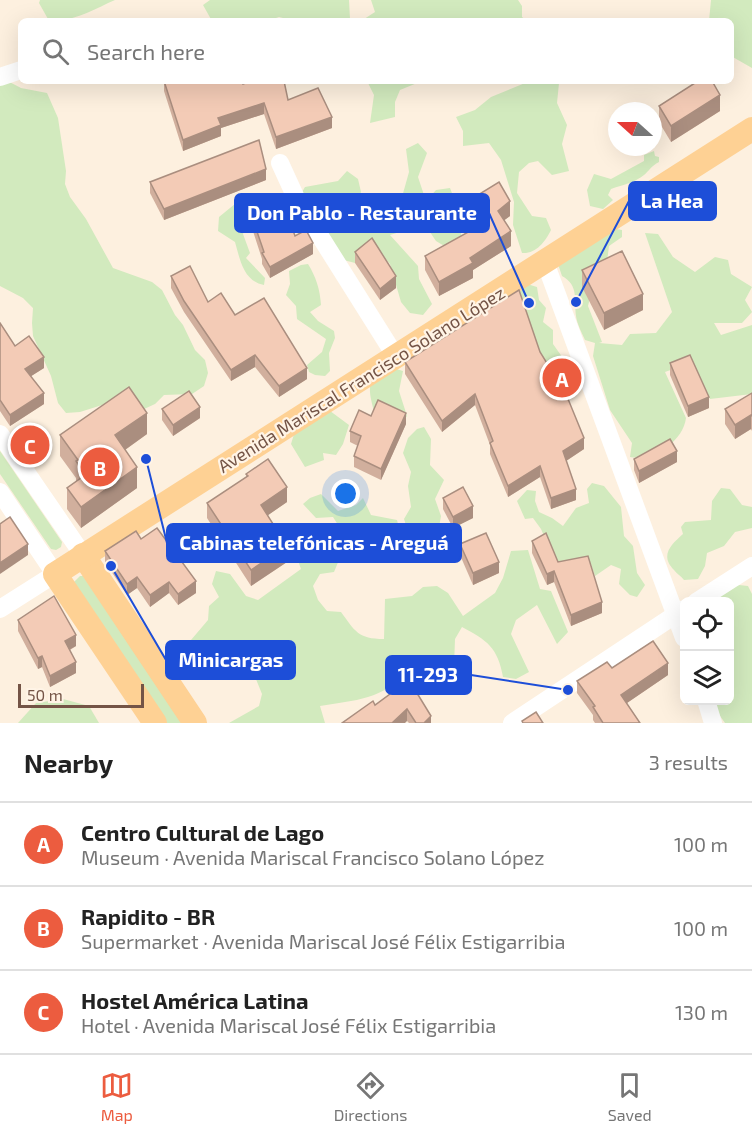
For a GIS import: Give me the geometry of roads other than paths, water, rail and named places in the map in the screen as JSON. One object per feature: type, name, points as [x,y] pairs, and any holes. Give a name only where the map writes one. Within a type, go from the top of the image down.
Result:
[{"type":"main road","name":"Avenida Mariscal Francisco Solano López","points":[[55,574],[752,129]]},
{"type":"main road","points":[[83,555],[195,723]]},
{"type":"main road","points":[[55,574],[155,723]]},
{"type":"street","points":[[0,77],[18,71]]},
{"type":"street","points":[[280,163],[296,198],[396,357]]},
{"type":"street","points":[[512,723],[680,612],[545,262]]},
{"type":"street","points":[[0,434],[83,555]]},
{"type":"street","points":[[0,492],[55,574]]},
{"type":"street","points":[[704,597],[752,566]]},
{"type":"street","name":"Avenida Mariscal Francisco Solano López","points":[[0,609],[55,574]]},
{"type":"street","points":[[708,705],[713,723]]},
{"type":"place","name":"La Hea","points":[[576,302]]},
{"type":"place","name":"Don Pablo - Restaurante","points":[[529,303]]},
{"type":"place","name":"Centro Cultural de Lago","points":[[562,378]]},
{"type":"place","name":"Hostel América Latina","points":[[30,445]]},
{"type":"place","name":"Cabinas telefónicas - Areguá","points":[[146,459]]},
{"type":"place","name":"Rapidito - BR","points":[[100,467]]},
{"type":"place","name":"Minicargas","points":[[111,566]]},
{"type":"place","name":"11-293","points":[[568,690]]}]
